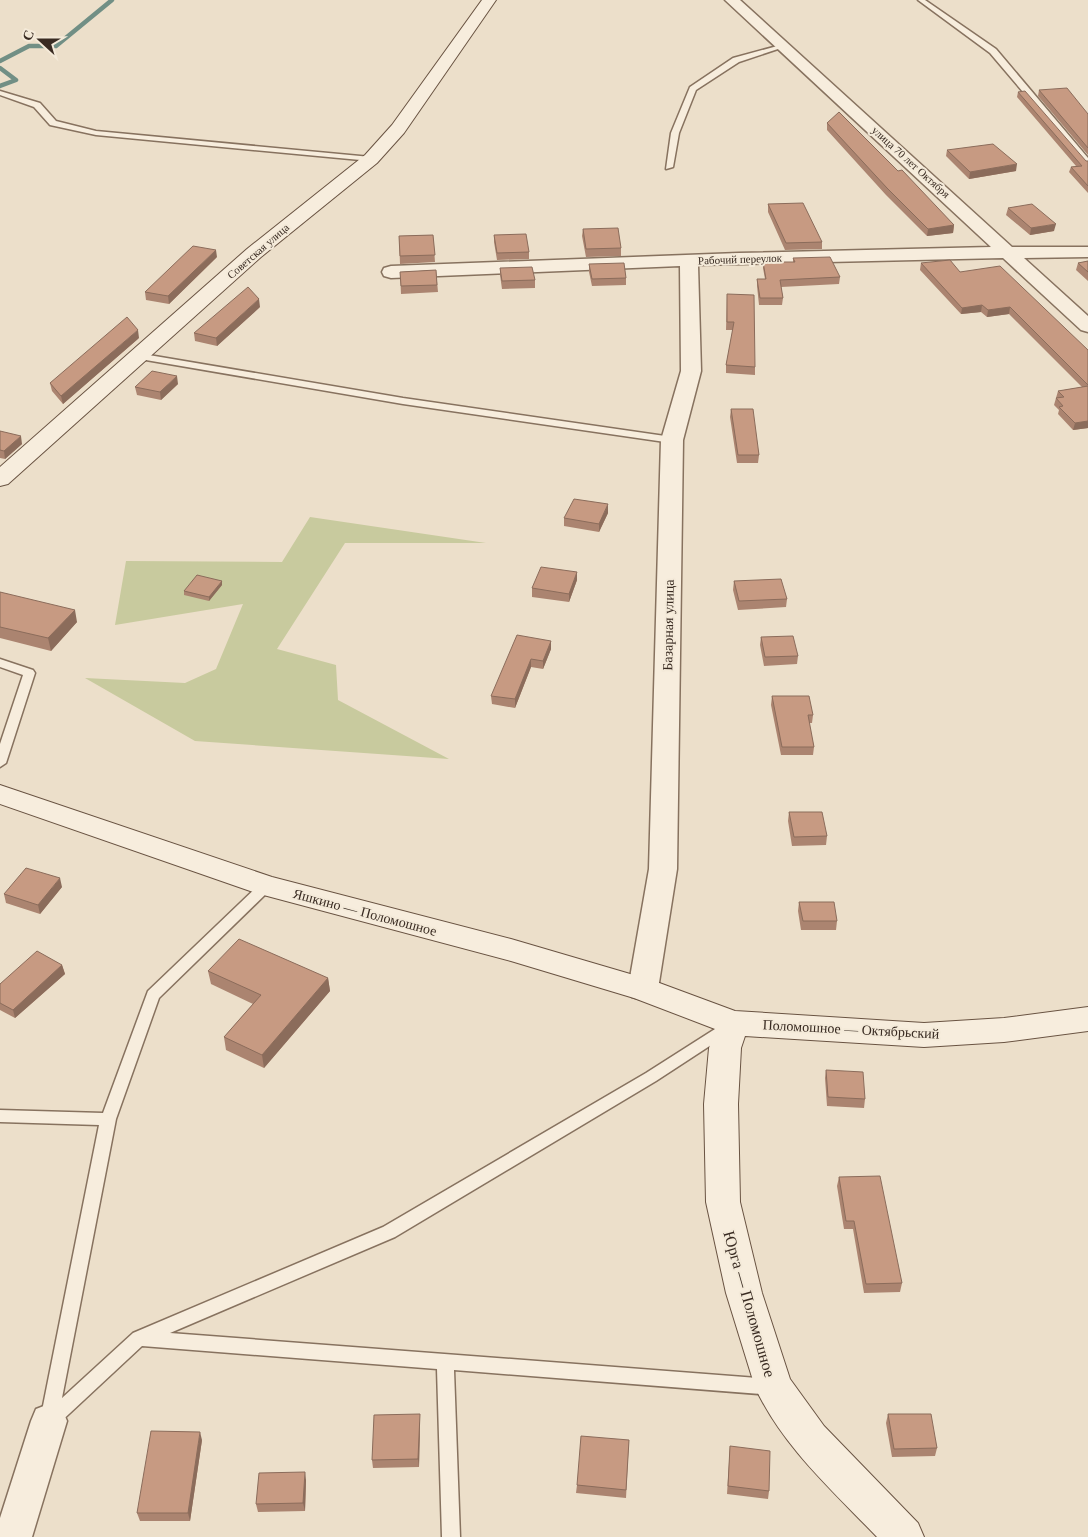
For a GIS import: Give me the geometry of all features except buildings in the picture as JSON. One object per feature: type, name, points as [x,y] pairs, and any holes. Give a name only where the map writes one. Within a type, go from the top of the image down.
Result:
[{"type":"street","name":"Советская улица","points":[[0,479],[137,356],[188,314],[254,253],[371,159],[398,129],[488,0]]},
{"type":"street","name":"улица 70 лет Октября","points":[[732,0],[1088,326]]},
{"type":"street","name":"Рабочий переулок","points":[[391,272],[688,261],[1009,252],[1088,252]]},
{"type":"street","name":"Базарная улица","points":[[643,989],[663,869],[672,440],[691,371],[688,261]]},
{"type":"street","name":"Яшкино — Поломошное","points":[[0,794],[266,886],[511,950],[643,989],[733,1022]]},
{"type":"street","name":"Поломошное — Октябрьский","points":[[733,1022],[924,1035],[1004,1030],[1088,1019]]},
{"type":"street","name":"Юрга — Поломошное","points":[[733,1022],[725,1048],[721,1104],[723,1202],[744,1293],[774,1387],[810,1439],[904,1537]]},
{"type":"street","points":[[14,1537],[49,1421]]},
{"type":"lane","points":[[922,0],[993,51],[1088,162]]},
{"type":"lane","points":[[669,167],[675,133],[693,89],[736,60],[783,46]]},
{"type":"lane","points":[[0,93],[37,105],[53,124],[96,133],[371,159]]},
{"type":"lane","points":[[137,356],[403,401],[672,440]]},
{"type":"lane","points":[[0,663],[29,673],[0,762]]},
{"type":"lane","points":[[49,1421],[108,1119],[153,995],[266,886]]},
{"type":"lane","points":[[49,1421],[139,1338],[389,1232],[651,1077],[733,1022]]},
{"type":"lane","points":[[0,1116],[108,1119]]},
{"type":"lane","points":[[139,1338],[774,1387]]},
{"type":"lane","points":[[445,1362],[451,1537]]},
{"type":"green space","points":[[310,517],[486,543],[345,543],[277,649],[336,665],[338,700],[449,759],[195,741],[85,678],[185,683],[216,669],[243,604],[115,625],[126,561],[282,562]]},
{"type":"waterway","points":[[0,61],[29,46],[56,46],[112,0]]},
{"type":"waterway","points":[[0,68],[16,80],[0,86]]}]
